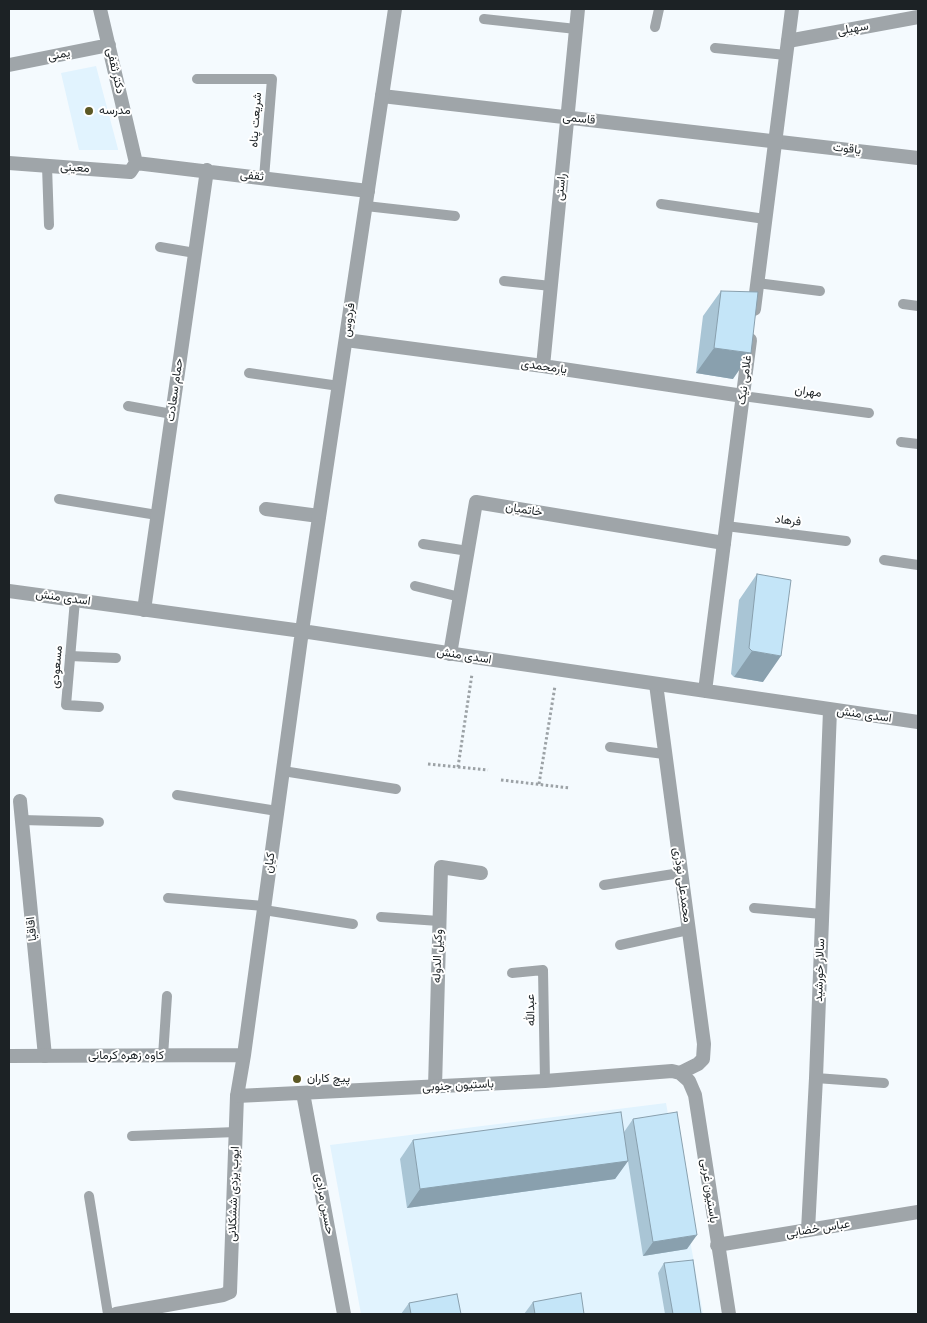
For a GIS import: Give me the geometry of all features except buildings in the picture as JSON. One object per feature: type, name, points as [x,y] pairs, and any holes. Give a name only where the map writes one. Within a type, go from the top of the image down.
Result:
[{"type":"street","name":"دکتر ثقفی","points":[[100,9],[136,162]]},
{"type":"street","name":"فردوس","points":[[302,631],[395,9]]},
{"type":"street","name":"راستی","points":[[544,366],[578,9]]},
{"type":"street","name":"غلامی نیک","points":[[705,692],[792,9]]},
{"type":"street","name":"سهیلی","points":[[787,48],[918,17]]},
{"type":"street","name":"یمنی","points":[[9,65],[109,45]]},
{"type":"street","name":"قاسمی","points":[[382,96],[775,141]]},
{"type":"street","name":"یاقوت","points":[[775,141],[918,158]]},
{"type":"street","name":"معینی","points":[[9,163],[130,172],[136,162]]},
{"type":"street","name":"ثقفی","points":[[136,162],[368,190]]},
{"type":"street","name":"حمام سعادت","points":[[144,610],[207,170]]},
{"type":"street","name":"یارمحمدی","points":[[346,340],[544,366],[743,396]]},
{"type":"street","name":"خاتمیان","points":[[450,654],[476,502],[724,542]]},
{"type":"street","points":[[266,509],[319,516]]},
{"type":"street","name":"اسدی منش","points":[[9,590],[302,631],[474,658],[918,722]]},
{"type":"street","name":"کیان","points":[[237,1096],[302,631]]},
{"type":"street","name":"محمدعلی نوذری","points":[[656,684],[704,1053],[703,1059],[698,1064],[680,1073]]},
{"type":"street","name":"سالار خورشید","points":[[808,1230],[816,1078],[830,710]]},
{"type":"street","name":"اقاقیا","points":[[20,801],[45,1056]]},
{"type":"street","name":"وکیل الدوله","points":[[434,1087],[441,867],[481,873]]},
{"type":"street","name":"کاوه زهره کرمانی","points":[[9,1056],[244,1055]]},
{"type":"street","name":"باستیون جنوبی","points":[[237,1096],[545,1082],[672,1071],[680,1073]]},
{"type":"street","name":"باستیون غربی","points":[[680,1073],[689,1081],[695,1095],[728,1314]]},
{"type":"street","name":"حسین مرادی","points":[[303,1093],[344,1314]]},
{"type":"street","name":"ایوب یزدی ششکلانی","points":[[144,1312],[230,1292],[237,1096]]},
{"type":"street","name":"عباس خضابی","points":[[717,1245],[918,1212]]},
{"type":"street","points":[[116,1314],[144,1312]]},
{"type":"lane","points":[[655,27],[659,9]]},
{"type":"lane","points":[[484,19],[576,29]]},
{"type":"lane","points":[[715,48],[787,48]]},
{"type":"lane","name":"شریعت پناه","points":[[198,80],[272,79],[264,178]]},
{"type":"lane","points":[[47,166],[49,225]]},
{"type":"lane","points":[[661,204],[766,218]]},
{"type":"lane","points":[[366,206],[455,216]]},
{"type":"lane","points":[[160,247],[195,253]]},
{"type":"lane","points":[[504,281],[551,286]]},
{"type":"lane","points":[[757,283],[820,291]]},
{"type":"lane","points":[[903,304],[918,306]]},
{"type":"lane","points":[[249,373],[339,386]]},
{"type":"lane","name":"مهران","points":[[743,396],[869,413]]},
{"type":"lane","points":[[128,406],[172,414]]},
{"type":"lane","points":[[901,442],[918,444]]},
{"type":"lane","points":[[59,499],[157,515]]},
{"type":"lane","name":"فرهاد","points":[[726,526],[846,541]]},
{"type":"lane","points":[[423,544],[468,552]]},
{"type":"lane","points":[[884,560],[918,565]]},
{"type":"lane","points":[[415,586],[460,597]]},
{"type":"lane","name":"مسعودی","points":[[75,600],[66,704],[99,707]]},
{"type":"lane","points":[[70,656],[116,658]]},
{"type":"lane","points":[[610,747],[664,754]]},
{"type":"lane","points":[[283,771],[396,789]]},
{"type":"lane","points":[[177,795],[277,811]]},
{"type":"lane","points":[[22,820],[99,822]]},
{"type":"lane","points":[[604,884],[680,873]]},
{"type":"lane","points":[[168,898],[264,908],[353,924]]},
{"type":"lane","points":[[754,908],[822,914]]},
{"type":"lane","points":[[381,917],[439,921]]},
{"type":"lane","points":[[620,944],[688,930]]},
{"type":"lane","name":"عبدالله","points":[[512,974],[543,970],[545,1082]]},
{"type":"lane","points":[[163,1056],[167,996]]},
{"type":"lane","points":[[816,1078],[884,1083]]},
{"type":"lane","points":[[132,1136],[236,1132]]},
{"type":"lane","points":[[89,1196],[108,1314]]},
{"type":"path","points":[[458,767],[474,658]]},
{"type":"path","points":[[539,784],[557,670]]},
{"type":"path","points":[[428,764],[488,770]]},
{"type":"path","points":[[501,780],[570,788]]},
{"type":"shaded area","name":"مدرسه","points":[[96,66],[118,150],[79,150],[61,73]]},
{"type":"shaded area","points":[[666,1103],[703,1314],[361,1314],[330,1145]]},
{"type":"place","name":"مدرسه","points":[[89,111]]},
{"type":"place","name":"پیچ کاران","points":[[297,1079]]}]
